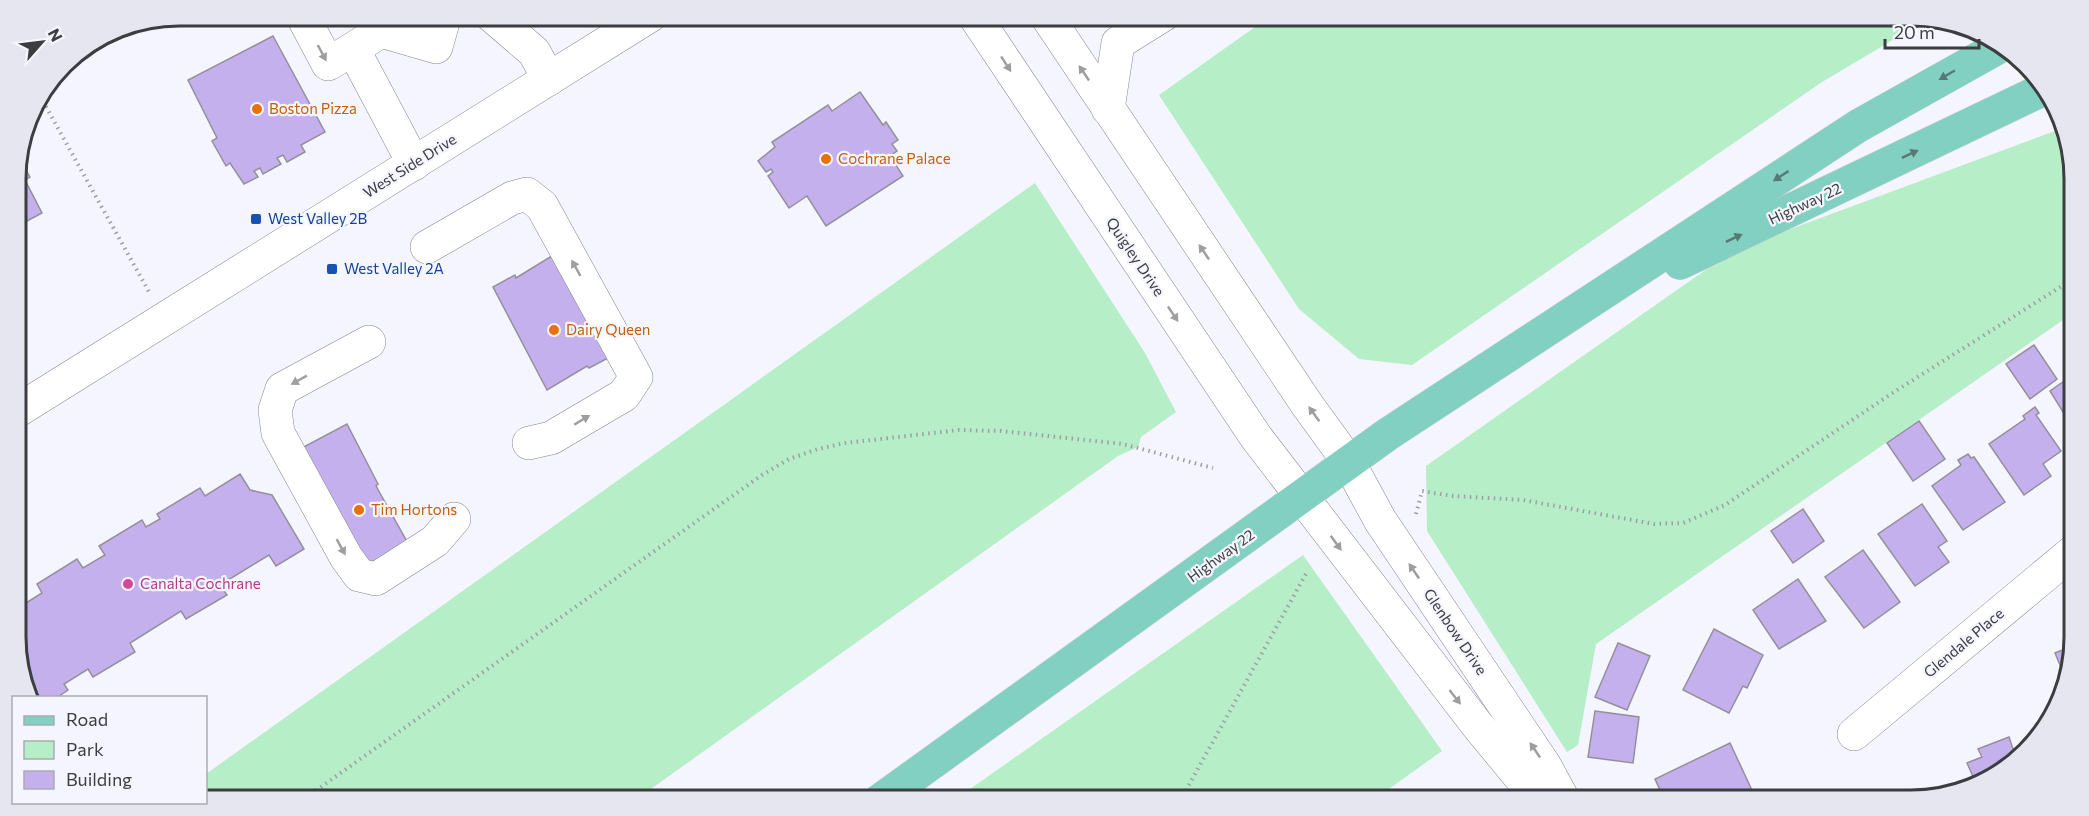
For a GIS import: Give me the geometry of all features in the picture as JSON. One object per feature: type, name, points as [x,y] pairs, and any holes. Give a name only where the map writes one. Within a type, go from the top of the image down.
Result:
[{"type":"main road","name":"Highway 22","points":[[894,790],[1348,461],[1858,126],[1994,50]]},
{"type":"main road","name":"Highway 22","points":[[1567,316],[2037,92]]},
{"type":"street","points":[[308,26],[328,64],[353,49],[380,26]]},
{"type":"street","points":[[390,26],[436,47],[442,26]]},
{"type":"street","points":[[504,26],[534,52],[549,78]]},
{"type":"street","name":"West Side Drive","points":[[26,405],[633,26]]},
{"type":"street","name":"Quigley Drive","points":[[981,26],[1256,437],[1301,496]]},
{"type":"street","points":[[1053,26],[1301,396],[1348,461]]},
{"type":"street","points":[[1108,109],[1118,44],[1143,26]]},
{"type":"street","points":[[353,49],[414,164]]},
{"type":"street","points":[[427,247],[512,198],[527,194],[542,206],[636,377],[624,395],[551,438],[529,443]]},
{"type":"street","points":[[374,351],[282,389],[276,410],[278,433],[346,557],[359,575],[376,579],[435,541],[454,519]]},
{"type":"street","name":"Glenbow Drive","points":[[1348,461],[1380,520],[1545,766],[1558,790]]},
{"type":"street","points":[[1301,496],[1471,717],[1531,790]]},
{"type":"street","name":"Glendale Place","points":[[1854,734],[2064,559]]},
{"type":"path","points":[[45,104],[150,292]]},
{"type":"path","points":[[1422,491],[1453,496],[1523,500],[1653,524],[1683,523],[1725,505],[1913,380],[2064,285]]},
{"type":"path","points":[[317,790],[762,474],[789,459],[845,443],[959,430],[1001,431],[1123,444],[1213,468]]},
{"type":"path","points":[[1186,790],[1307,572]]},
{"type":"green space","points":[[1256,26],[1916,26],[1822,82],[1412,365],[1359,359],[1299,309],[1159,95]]},
{"type":"green space","points":[[2056,131],[2061,149],[2064,178],[2064,319],[1596,644],[1578,745],[1567,752],[1427,531],[1426,466],[1734,250]]},
{"type":"green space","points":[[1035,183],[1145,353],[1176,412],[1141,437],[1138,447],[1118,456],[649,790],[207,790],[207,773]]},
{"type":"green space","points":[[1303,555],[1442,751],[1387,790],[969,790]]},
{"type":"building","name":"Boston Pizza","points":[[273,36],[325,132],[301,145],[305,152],[287,162],[283,155],[277,158],[281,164],[263,174],[260,168],[254,171],[258,177],[244,184],[230,163],[226,166],[212,141],[217,138],[188,80]]},
{"type":"building","name":"Cochrane Palace","points":[[860,92],[883,125],[886,122],[898,140],[892,144],[897,151],[890,156],[903,176],[826,226],[807,196],[789,208],[768,176],[773,172],[771,169],[766,172],[758,161],[775,147],[772,142],[828,105],[832,111]]},
{"type":"building","points":[[26,182],[42,213],[26,222]]},
{"type":"building","name":"Dairy Queen","points":[[555,254],[610,357],[589,368],[587,366],[547,390],[493,287],[515,275],[516,278]]},
{"type":"building","points":[[2034,345],[2057,379],[2030,399],[2006,364]]},
{"type":"building","points":[[2064,381],[2064,414],[2050,391]]},
{"type":"building","points":[[2035,407],[2039,413],[2036,415],[2061,451],[2043,464],[2051,476],[2024,495],[1989,444],[2025,419],[2023,416]]},
{"type":"building","points":[[1919,421],[1945,459],[1913,481],[1887,443]]},
{"type":"building","name":"Tim Hortons","points":[[347,424],[378,484],[376,486],[410,547],[365,566],[298,450]]},
{"type":"building","points":[[1968,454],[1971,458],[1974,457],[2005,502],[1963,530],[1932,486],[1961,465],[1958,460]]},
{"type":"building","points":[[240,474],[250,490],[272,495],[304,549],[276,566],[269,555],[220,585],[227,595],[186,619],[181,611],[130,643],[135,652],[93,677],[88,669],[64,684],[68,690],[59,696],[38,696],[28,667],[26,638],[26,603],[42,593],[37,584],[77,559],[83,568],[105,555],[99,546],[142,520],[146,527],[160,519],[157,514],[200,488],[205,496]]},
{"type":"building","points":[[1922,504],[1947,541],[1938,547],[1949,562],[1915,586],[1878,534]]},
{"type":"building","points":[[1803,509],[1824,541],[1793,563],[1771,531]]},
{"type":"building","points":[[1863,550],[1900,602],[1864,628],[1825,577]]},
{"type":"building","points":[[1798,579],[1826,621],[1779,649],[1753,610]]},
{"type":"building","points":[[1714,629],[1763,655],[1747,688],[1743,686],[1729,713],[1683,690]]},
{"type":"building","points":[[1618,643],[1650,656],[1627,710],[1595,697]]},
{"type":"building","points":[[2063,650],[2061,667],[2055,653]]},
{"type":"building","points":[[1595,711],[1639,717],[1633,763],[1588,757]]},
{"type":"building","points":[[2009,737],[2014,750],[2004,759],[1973,777],[1967,763],[1982,757],[1978,749]]},
{"type":"building","points":[[1730,743],[1752,790],[1660,790],[1655,779]]},
{"type":"place","name":"Boston Pizza","points":[[257,109]]},
{"type":"place","name":"Cochrane Palace","points":[[826,159]]},
{"type":"place","name":"West Valley 2B","points":[[256,219]]},
{"type":"place","name":"West Valley 2A","points":[[332,269]]},
{"type":"place","name":"Dairy Queen","points":[[554,330]]},
{"type":"place","name":"Tim Hortons","points":[[359,510]]},
{"type":"place","name":"Canalta Cochrane","points":[[128,584]]}]
